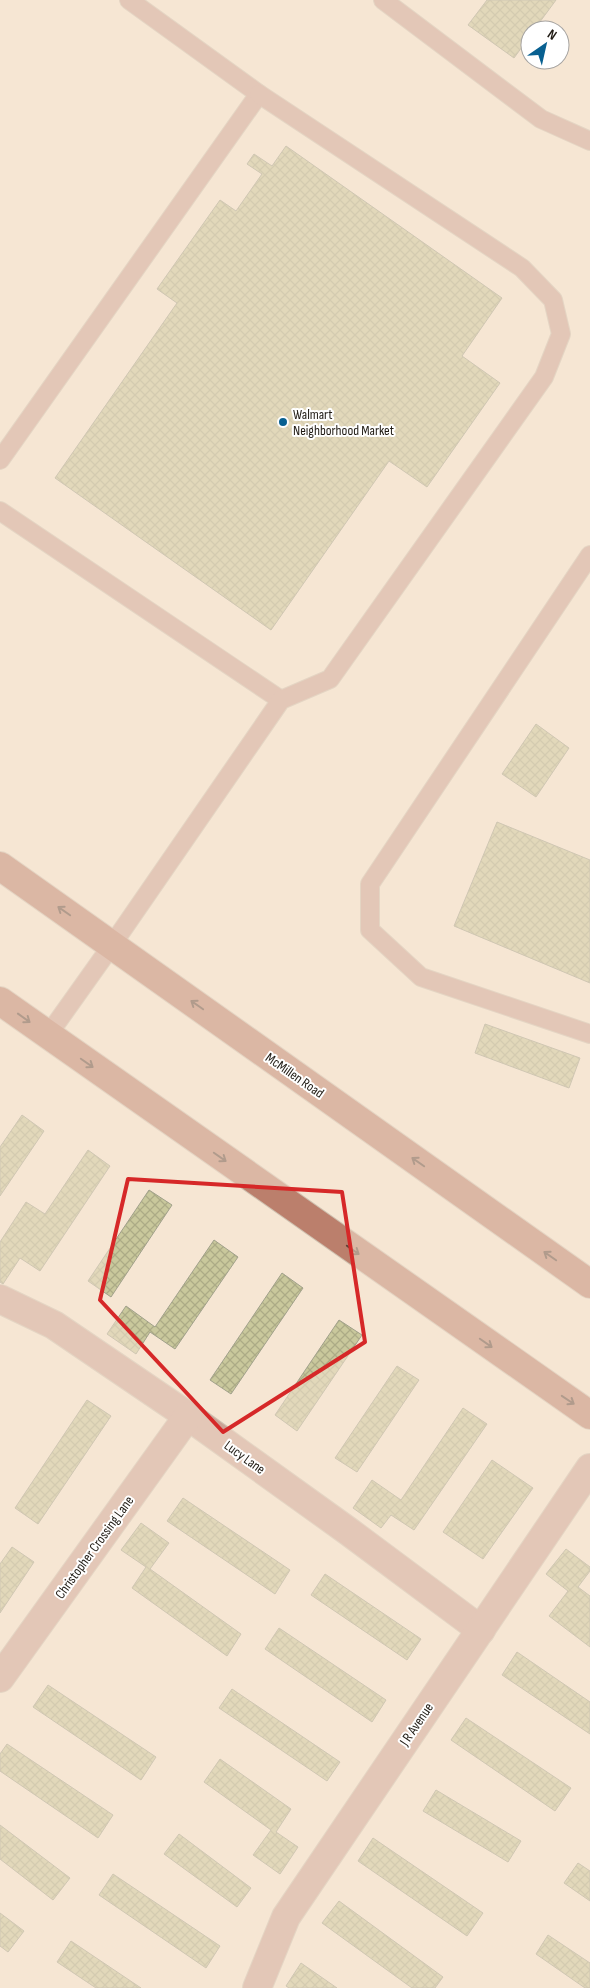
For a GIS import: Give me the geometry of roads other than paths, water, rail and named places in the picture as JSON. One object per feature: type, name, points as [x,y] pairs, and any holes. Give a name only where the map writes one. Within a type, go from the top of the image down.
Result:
[{"type":"main road","name":"McMillen Road","points":[[0,866],[590,1284]]},
{"type":"main road","points":[[0,1001],[590,1415]]},
{"type":"street","name":"Lucy Lane","points":[[0,1299],[54,1325],[188,1416],[348,1531],[480,1630]]},
{"type":"street","name":"Christopher Crossing Lane","points":[[0,1678],[188,1416]]},
{"type":"street","name":"J R Avenue","points":[[256,1988],[286,1917],[590,1468]]},
{"type":"lane","points":[[48,1035],[281,700],[330,679],[544,377],[561,334],[553,300],[522,268],[259,94],[129,0]]},
{"type":"lane","points":[[383,0],[541,119],[590,141]]},
{"type":"lane","points":[[0,460],[259,94]]},
{"type":"lane","points":[[0,510],[281,700]]},
{"type":"lane","points":[[590,555],[370,884],[370,930],[421,977],[590,1034]]},
{"type":"place","name":"Walmart Neighborhood Market","points":[[283,422]]}]
